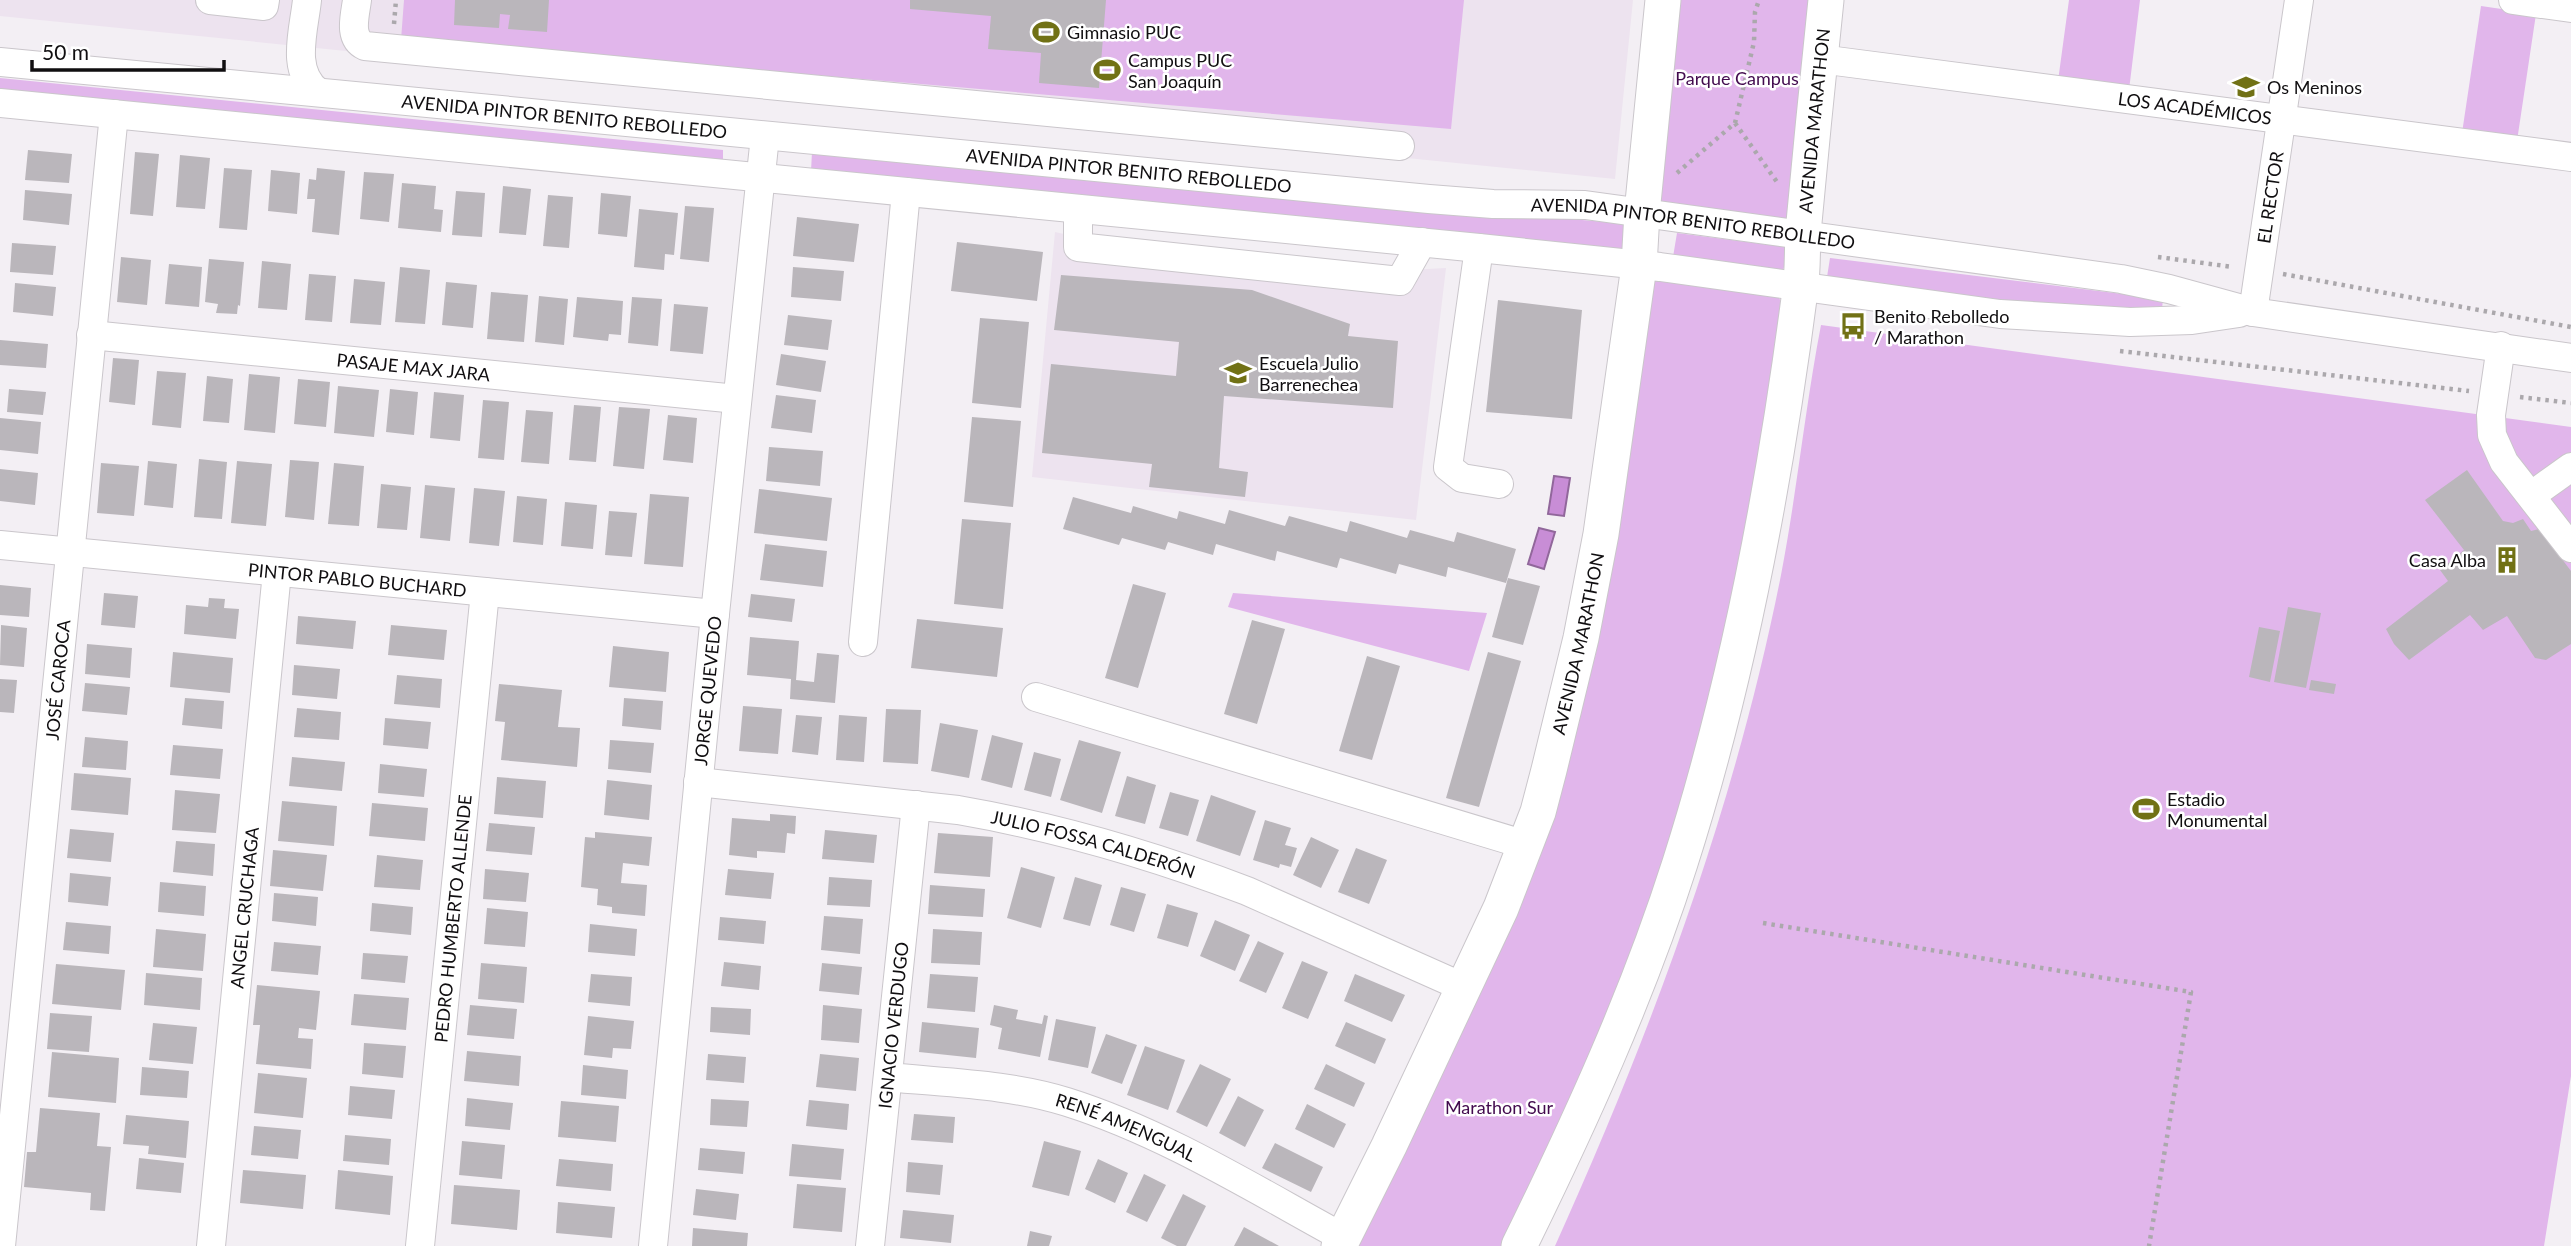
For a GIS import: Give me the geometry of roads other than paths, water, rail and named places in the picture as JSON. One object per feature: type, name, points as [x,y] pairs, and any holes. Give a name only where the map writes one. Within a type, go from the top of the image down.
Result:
[{"type":"main road","name":"AVENIDA MARATHON","points":[[1341,1242],[1501,908],[1526,845],[1549,769],[1594,574],[1639,266],[1663,0]]},
{"type":"main road","name":"AVENIDA MARATHON","points":[[1519,1246],[1575,1130],[1613,1041],[1679,867],[1699,801],[1757,562],[1801,288],[1803,234],[1826,0]]},
{"type":"street","points":[[210,0],[264,6],[265,0]]},
{"type":"street","points":[[307,0],[302,72],[310,86],[318,92]]},
{"type":"street","points":[[357,0],[354,34],[360,44],[365,46],[1399,146]]},
{"type":"street","name":"EL RECTOR","points":[[2253,312],[2299,0]]},
{"type":"street","points":[[2513,0],[2571,8]]},
{"type":"street","name":"LOS ACADÉMICOS","points":[[1820,59],[2571,158]]},
{"type":"street","name":"AVENIDA PINTOR BENITO REBOLLEDO","points":[[0,62],[1429,199],[1493,204],[1584,205],[2121,279],[2253,312],[2571,358]]},
{"type":"street","name":"AVENIDA PINTOR BENITO REBOLLEDO","points":[[0,103],[1479,248],[1639,266],[2000,314],[2085,320],[2192,320],[2253,312]]},
{"type":"street","name":"JOSÉ CAROCA","points":[[1,1246],[114,114]]},
{"type":"street","name":"JORGE QUEVEDO","points":[[653,1246],[765,136]]},
{"type":"street","points":[[863,642],[906,192]]},
{"type":"street","points":[[1078,209],[1078,247],[1400,281],[1422,242]]},
{"type":"street","points":[[1479,248],[1448,467],[1462,478],[1499,484]]},
{"type":"street","name":"PASAJE MAX JARA","points":[[92,335],[737,399]]},
{"type":"street","points":[[2501,346],[2492,435],[2504,462],[2571,548]]},
{"type":"street","points":[[2532,495],[2571,467]]},
{"type":"street","name":"PINTOR PABLO BUCHARD","points":[[0,545],[715,614]]},
{"type":"street","name":"ANGEL CRUCHAGA","points":[[211,1246],[277,572]]},
{"type":"street","name":"PEDRO HUMBERTO ALLENDE","points":[[420,1246],[485,592]]},
{"type":"street","points":[[1036,697],[1526,845]]},
{"type":"street","name":"JULIO FOSSA CALDERÓN","points":[[698,782],[994,816],[1080,838],[1216,879],[1320,922],[1465,988]]},
{"type":"street","name":"IGNACIO VERDUGO","points":[[870,1246],[916,805]]},
{"type":"street","name":"RENÉ AMENGUAL","points":[[888,1077],[1037,1094],[1100,1114],[1143,1131],[1205,1162],[1341,1242]]},
{"type":"place","name":"Gimnasio PUC","points":[[1046,32]]},
{"type":"place","name":"Campus PUC San Joaquín","points":[[1107,70]]},
{"type":"place","name":"Os Meninos","points":[[2246,87]]},
{"type":"place","name":"Benito Rebolledo / Marathon","points":[[1853,326]]},
{"type":"place","name":"Escuela Julio Barrenechea","points":[[1238,373]]},
{"type":"place","name":"Casa Alba","points":[[2507,560]]},
{"type":"place","name":"Estadio Monumental","points":[[2146,809]]},
{"type":"park label","name":"Parque Campus","points":[[1737,78]]},
{"type":"park label","name":"Marathon Sur","points":[[1499,1107]]}]
